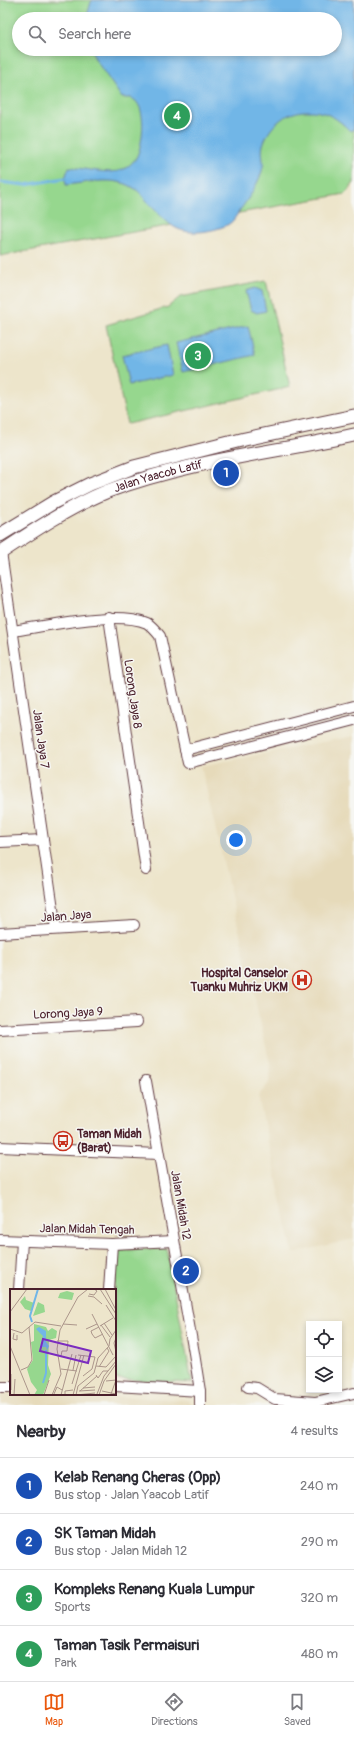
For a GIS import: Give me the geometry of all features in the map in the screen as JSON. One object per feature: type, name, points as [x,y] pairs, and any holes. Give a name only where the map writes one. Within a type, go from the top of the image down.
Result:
[{"type":"street","name":"Jalan Yaacob Latif","points":[[0,535],[54,502],[90,484],[134,467],[245,439],[354,416]]},
{"type":"street","name":"Jalan Yaacob Latif","points":[[1,552],[52,519],[108,492],[165,473],[354,435]]},
{"type":"street","points":[[332,440],[354,440]]},
{"type":"street","name":"Jalan Jaya 7","points":[[1,552],[56,929]]},
{"type":"street","points":[[13,631],[109,617],[139,620],[156,630],[160,636],[188,763],[354,720]]},
{"type":"street","name":"Lorong Jaya 8","points":[[109,617],[146,870]]},
{"type":"street","points":[[186,750],[354,706]]},
{"type":"street","points":[[0,842],[43,840]]},
{"type":"street","name":"Jalan Jaya","points":[[0,933],[134,925]]},
{"type":"street","name":"Lorong Jaya 9","points":[[0,1030],[138,1022]]},
{"type":"street","name":"Jalan Midah 12","points":[[146,1081],[200,1391],[200,1405]]},
{"type":"street","points":[[0,1147],[158,1154]]},
{"type":"street","name":"Jalan Midah Tengah","points":[[0,1240],[112,1244],[174,1242]]},
{"type":"street","points":[[19,1289],[22,1241]]},
{"type":"street","points":[[109,1289],[112,1244]]},
{"type":"street","points":[[116,1386],[200,1391]]},
{"type":"street","points":[[248,1387],[257,1388],[275,1399],[315,1402],[354,1393]]},
{"type":"shaded area","name":"Hospital Canselor Tuanku Muhriz UKM","points":[[354,736],[354,1239],[293,1253],[258,1096],[269,1083],[270,1064],[201,766]]},
{"type":"shaded area","points":[[0,1391],[10,1392],[10,1395],[80,1395],[188,1400],[193,1405],[0,1405]]},
{"type":"green space","points":[[0,0],[354,0],[354,183],[345,194],[0,256]]},
{"type":"green space","points":[[266,281],[290,387],[127,424],[106,325],[168,307],[180,297]]},
{"type":"green space","points":[[167,1249],[192,1383],[116,1379],[116,1289],[114,1289],[117,1250]]},
{"type":"water","points":[[93,0],[354,0],[354,129],[350,131],[330,115],[312,111],[291,114],[279,121],[269,132],[263,145],[262,172],[247,201],[231,223],[224,227],[203,232],[188,232],[176,228],[160,215],[138,191],[125,184],[100,181],[66,185],[65,178],[69,167],[110,172],[124,169],[136,158],[141,142],[143,124],[140,108],[131,98],[122,98],[94,56],[342,56],[342,12],[88,12]]},
{"type":"water","points":[[255,288],[262,291],[266,311],[257,313],[251,310],[246,291]]},
{"type":"water","points":[[248,326],[255,355],[183,372],[176,343]]},
{"type":"water","points":[[167,345],[173,375],[129,385],[122,355]]},
{"type":"waterway","points":[[0,182],[25,185],[65,178]]},
{"type":"place","name":"Taman Tasik Permaisuri","points":[[177,116]]},
{"type":"place","name":"Kompleks Renang Kuala Lumpur","points":[[198,356]]},
{"type":"place","name":"Kelab Renang Cheras (Opp)","points":[[226,473]]},
{"type":"place","name":"Hospital Canselor Tuanku Muhriz UKM","points":[[302,980]]},
{"type":"place","name":"Taman Midah (Barat)","points":[[63,1141]]},
{"type":"place","name":"SK Taman Midah","points":[[186,1271]]}]
